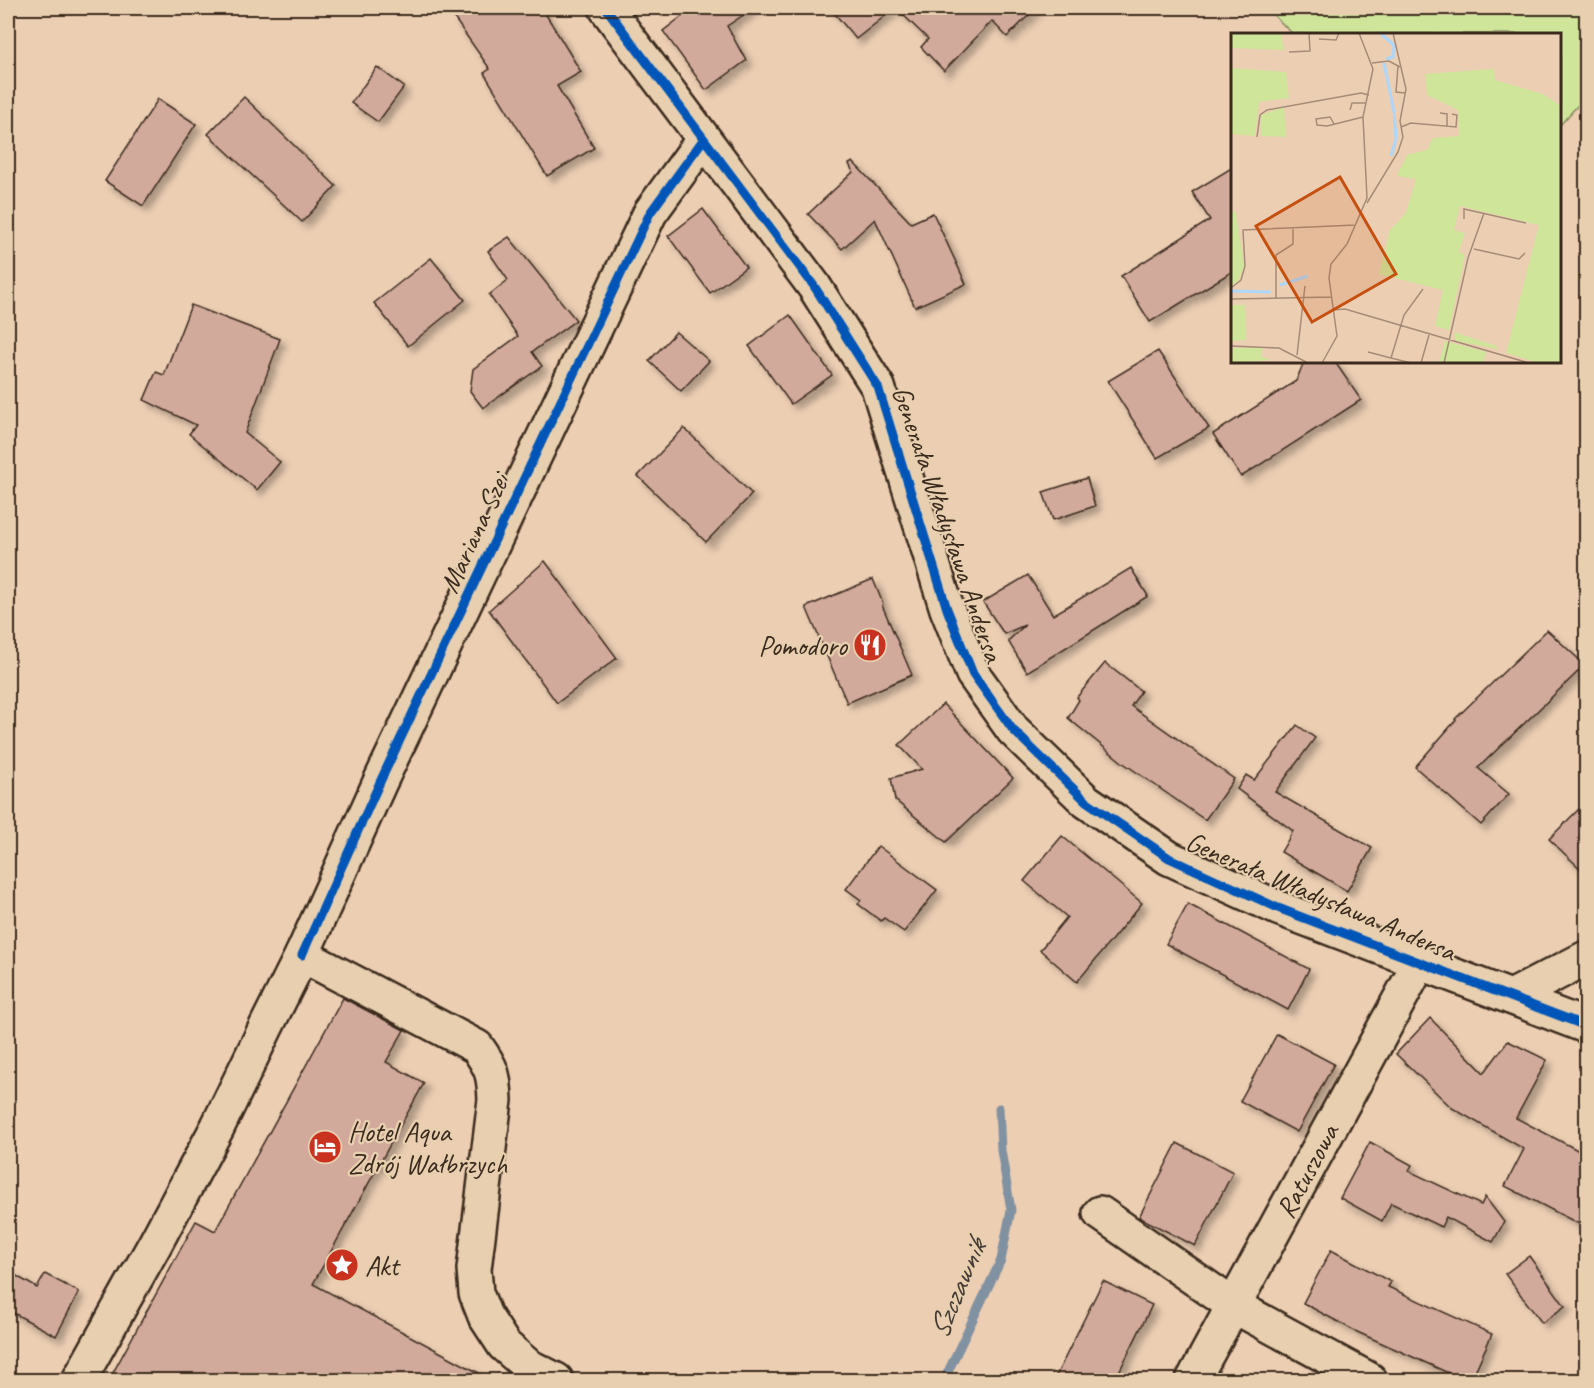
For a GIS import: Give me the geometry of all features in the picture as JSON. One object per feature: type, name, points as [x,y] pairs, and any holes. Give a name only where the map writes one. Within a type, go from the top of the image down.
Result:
[{"type":"street","name":"Generała Władysława Andersa","points":[[606,8],[814,286],[878,387],[946,609],[972,674],[1013,730],[1086,801],[1169,858],[1278,908],[1587,1026]]},
{"type":"street","name":"Mariana Szei","points":[[79,1380],[211,1138],[302,955],[380,782],[650,213],[703,140]]},
{"type":"street","points":[[302,955],[477,1047],[488,1064],[494,1080],[495,1100],[474,1269],[476,1293],[484,1316],[504,1345],[528,1366],[556,1380]]},
{"type":"street","points":[[1511,997],[1587,958]]},
{"type":"street","name":"Ratuszowa","points":[[1193,1380],[1420,962]]},
{"type":"street","points":[[1100,1214],[1234,1306],[1370,1380]]},
{"type":"green space","points":[[1266,8],[1586,8],[1586,96],[1561,124],[1561,33],[1292,33]]},
{"type":"building","points":[[469,8],[542,8],[581,72],[557,86],[594,148],[547,176],[484,73],[490,69],[454,18]]},
{"type":"building","points":[[693,8],[754,8],[727,26],[747,60],[706,90],[663,31]]},
{"type":"building","points":[[830,8],[895,8],[856,39]]},
{"type":"building","points":[[896,8],[1036,8],[1007,37],[992,21],[944,71],[921,47],[928,39]]},
{"type":"building","points":[[377,67],[404,87],[378,122],[351,103]]},
{"type":"building","points":[[244,97],[336,186],[302,222],[208,134]]},
{"type":"building","points":[[158,99],[196,124],[143,206],[105,181]]},
{"type":"building","points":[[853,162],[911,223],[933,213],[966,284],[915,307],[875,219],[842,249],[808,214],[853,172],[849,164]]},
{"type":"building","points":[[1231,168],[1231,272],[1150,322],[1121,276],[1210,220],[1192,192]]},
{"type":"building","points":[[703,209],[746,267],[710,293],[668,236]]},
{"type":"building","points":[[509,237],[576,320],[532,352],[542,366],[483,408],[470,391],[473,369],[518,336],[489,295],[508,280],[488,251]]},
{"type":"building","points":[[431,258],[465,300],[408,346],[374,303]]},
{"type":"building","points":[[191,305],[280,339],[245,433],[280,462],[257,490],[189,434],[196,425],[144,400],[156,372],[164,375]]},
{"type":"building","points":[[790,315],[832,375],[791,404],[749,346]]},
{"type":"building","points":[[676,332],[709,361],[681,391],[649,361]]},
{"type":"building","points":[[1158,351],[1209,428],[1157,458],[1108,381]]},
{"type":"building","points":[[1304,363],[1336,363],[1361,400],[1241,477],[1213,434],[1296,381]]},
{"type":"building","points":[[684,428],[752,494],[706,542],[638,476]]},
{"type":"building","points":[[1087,478],[1095,506],[1053,520],[1043,492]]},
{"type":"building","points":[[545,561],[617,658],[557,703],[489,610]]},
{"type":"building","points":[[1131,568],[1148,596],[1027,672],[1008,641],[1025,625],[1004,634],[983,602],[1028,575],[1053,615]]},
{"type":"building","points":[[873,579],[912,675],[847,703],[806,607]]},
{"type":"building","points":[[1547,630],[1585,665],[1478,768],[1509,794],[1481,825],[1415,767],[1455,719]]},
{"type":"building","points":[[1105,663],[1141,691],[1131,706],[1234,779],[1205,820],[1122,762],[1068,718],[1079,700],[1077,697]]},
{"type":"building","points":[[943,704],[1013,778],[946,842],[895,800],[891,778],[922,769],[899,745]]},
{"type":"building","points":[[1297,725],[1315,738],[1275,792],[1372,848],[1347,891],[1281,852],[1293,831],[1237,789],[1246,775],[1254,780]]},
{"type":"building","points":[[1587,801],[1587,875],[1549,839]]},
{"type":"building","points":[[1062,836],[1142,903],[1077,982],[1040,950],[1067,917],[1024,881]]},
{"type":"building","points":[[878,846],[937,890],[904,932],[884,918],[881,921],[858,904],[861,900],[846,889]]},
{"type":"building","points":[[1188,904],[1309,969],[1288,1010],[1166,944]]},
{"type":"building","points":[[343,998],[404,1030],[386,1062],[424,1083],[313,1284],[492,1380],[109,1380],[196,1221],[215,1231]]},
{"type":"building","points":[[1430,1018],[1484,1073],[1508,1041],[1547,1060],[1516,1118],[1587,1155],[1587,1228],[1505,1186],[1524,1149],[1452,1108],[1396,1054]]},
{"type":"building","points":[[1277,1034],[1334,1064],[1297,1132],[1240,1101]]},
{"type":"building","points":[[1370,1142],[1412,1165],[1409,1171],[1481,1205],[1485,1197],[1504,1222],[1493,1242],[1446,1217],[1441,1227],[1391,1203],[1382,1221],[1340,1198]]},
{"type":"building","points":[[1177,1143],[1233,1172],[1195,1246],[1139,1217]]},
{"type":"building","points":[[1331,1250],[1391,1282],[1388,1287],[1492,1334],[1471,1380],[1464,1380],[1355,1331],[1303,1303]]},
{"type":"building","points":[[1529,1256],[1565,1306],[1542,1323],[1505,1274]]},
{"type":"building","points":[[8,1271],[37,1288],[45,1274],[79,1292],[56,1336],[8,1310]]},
{"type":"building","points":[[1103,1281],[1152,1305],[1115,1380],[1054,1380]]},
{"type":"waterway","name":"Szczawnik","points":[[944,1380],[1001,1260],[1011,1210],[1001,1150],[999,1108]]},
{"type":"cycle path","points":[[606,8],[814,286],[878,387],[947,609],[973,674],[1013,730],[1086,801],[1169,858],[1278,908],[1586,1026]]},
{"type":"cycle path","points":[[302,955],[380,782],[650,213],[703,140]]},
{"type":"place","name":"Pomodoro","points":[[870,645]]},
{"type":"place","name":"Hotel Aqua Zdrój Wałbrzych","points":[[325,1147]]},
{"type":"place","name":"Akt","points":[[342,1265]]}]
